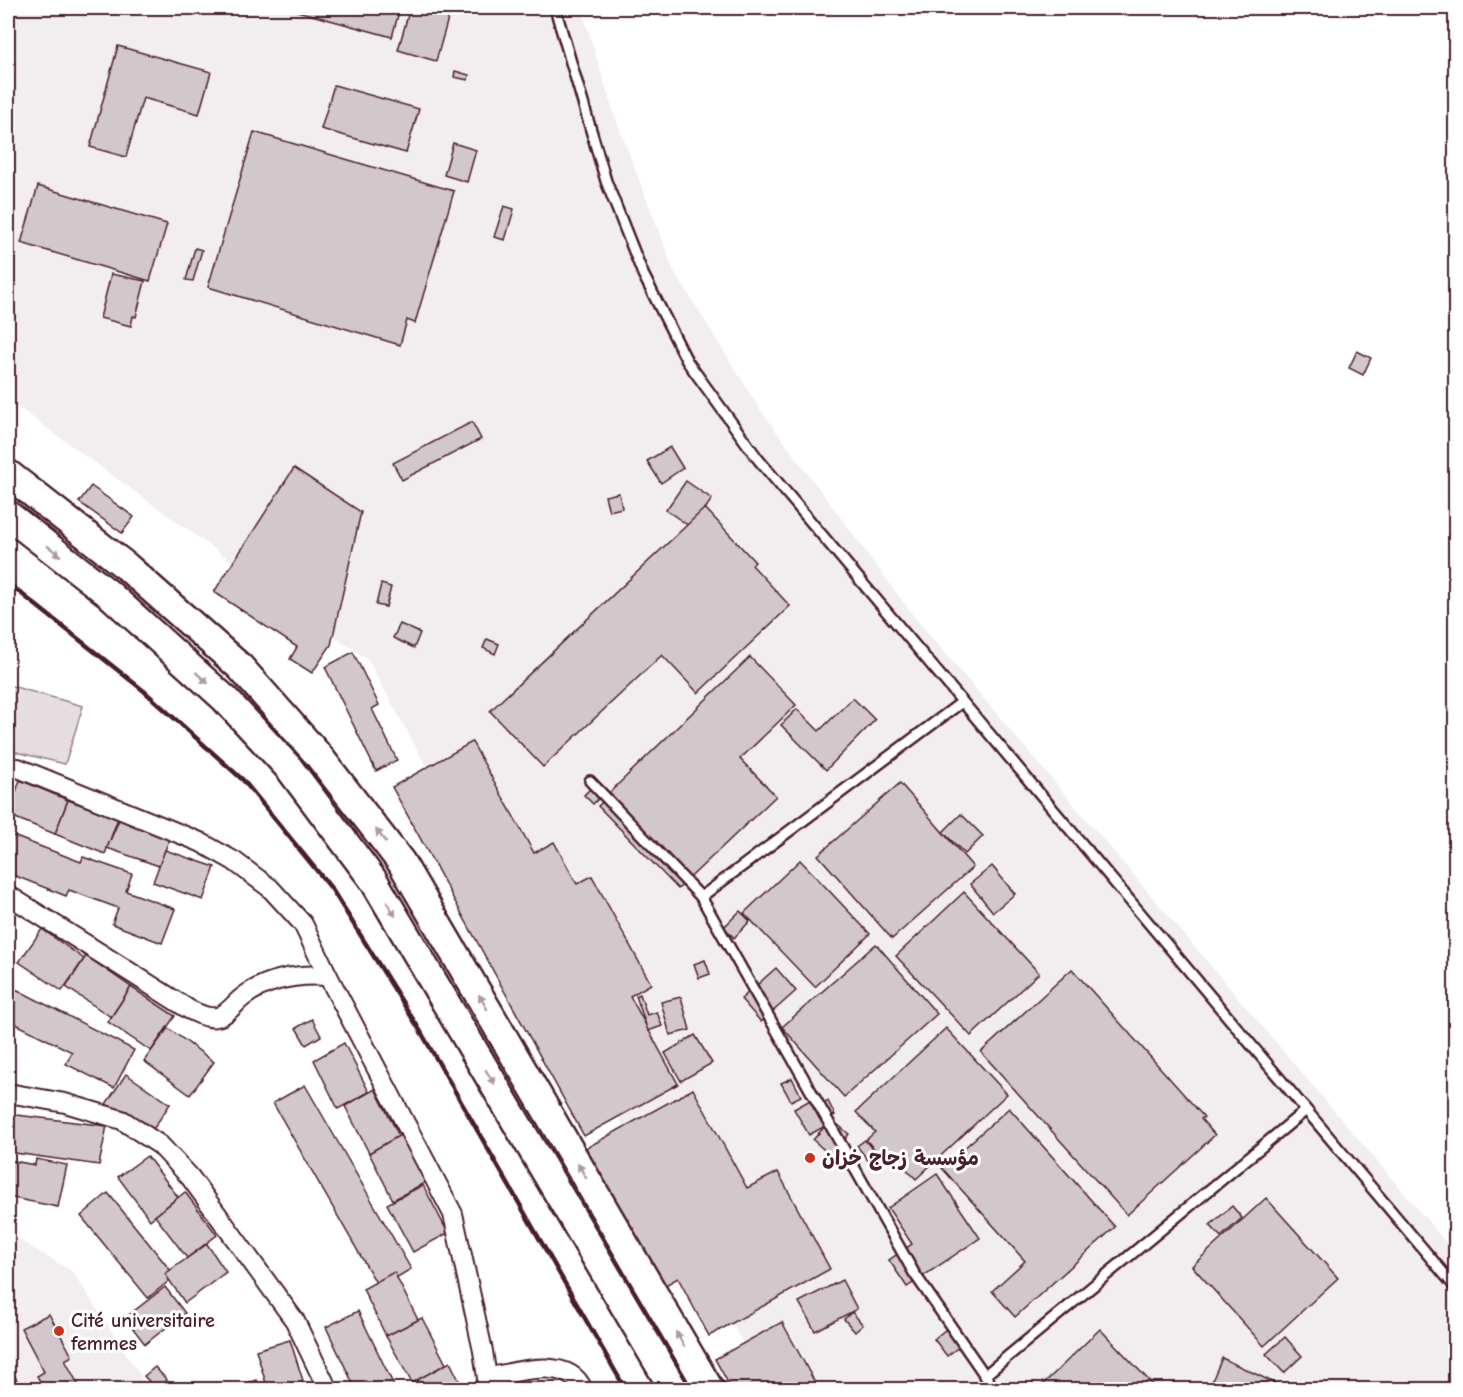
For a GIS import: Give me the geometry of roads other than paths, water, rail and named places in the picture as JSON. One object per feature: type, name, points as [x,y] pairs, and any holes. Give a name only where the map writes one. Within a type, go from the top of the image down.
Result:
[{"type":"main road","points":[[8,474],[128,567],[240,667],[318,755],[401,862],[710,1389]]},
{"type":"main road","points":[[8,515],[109,594],[216,690],[289,768],[374,881],[674,1389]]},
{"type":"street","points":[[8,769],[18,768],[190,838],[234,861],[270,888],[303,924],[453,1214],[487,1383],[536,1368],[564,1370],[579,1381],[583,1389]]},
{"type":"street","points":[[8,895],[190,1010],[208,1018],[220,1017],[244,996],[288,977],[328,976]]},
{"type":"street","points":[[8,1093],[65,1102],[122,1120],[159,1145],[190,1177],[295,1322],[328,1389]]},
{"type":"lane","points":[[555,8],[606,181],[644,274],[687,361],[758,459],[1455,1288]]},
{"type":"lane","points":[[701,897],[962,702]]},
{"type":"lane","points":[[591,781],[701,897],[914,1273],[994,1389]]},
{"type":"lane","points":[[984,1376],[1306,1110]]},
{"type":"railway","points":[[8,583],[144,691],[243,780],[331,888],[421,1032],[626,1390]]},
{"type":"place","name":"مؤسسة زجاج خزان","points":[[810,1158]]},
{"type":"place","name":"Cité universitaire femmes","points":[[59,1331]]}]
